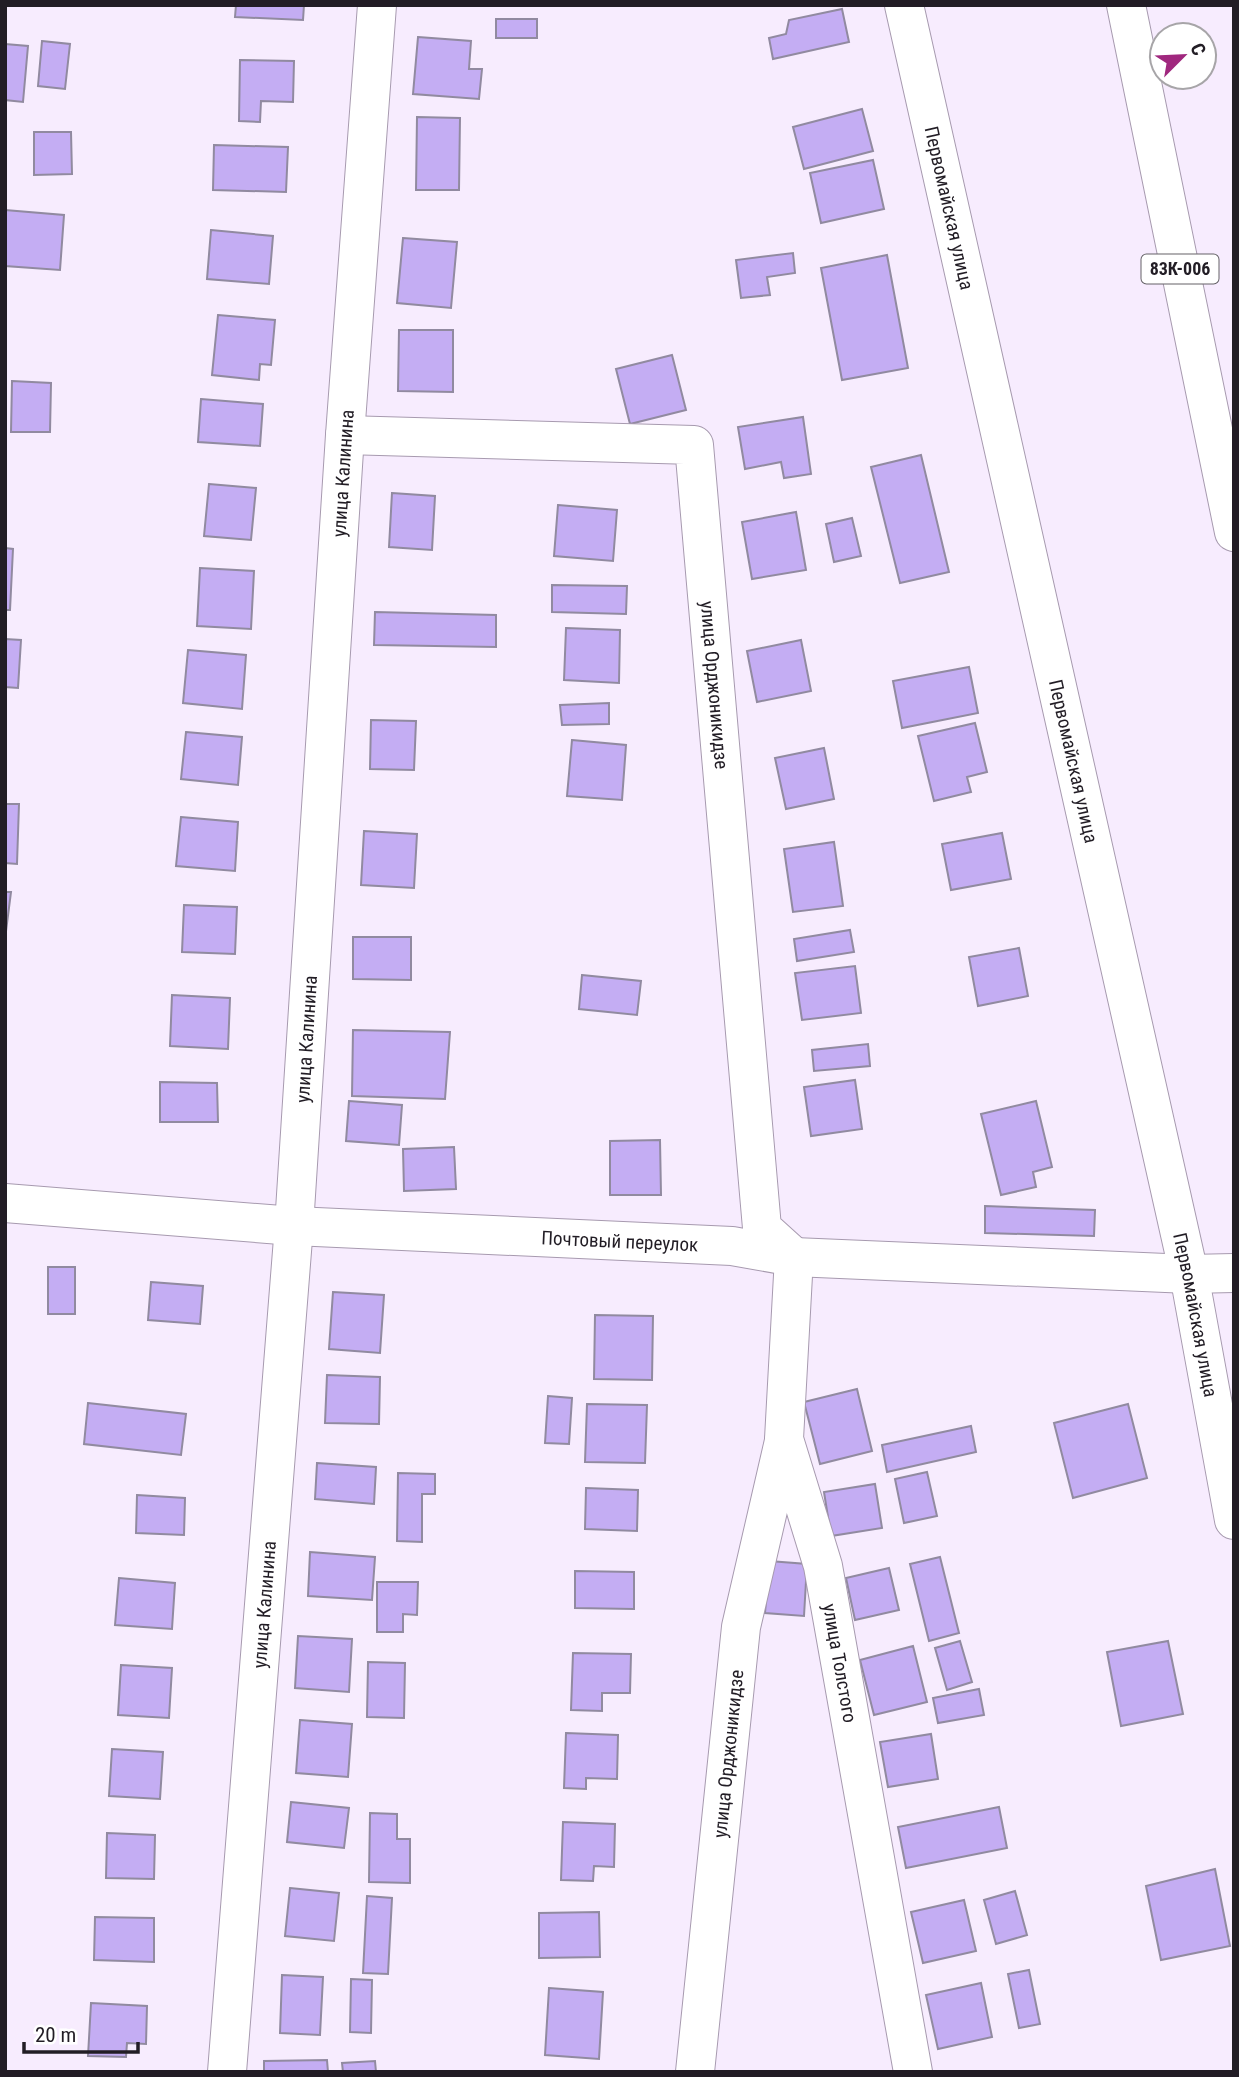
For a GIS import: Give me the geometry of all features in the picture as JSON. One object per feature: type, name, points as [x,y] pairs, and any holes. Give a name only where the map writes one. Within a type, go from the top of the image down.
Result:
[{"type":"street","name":"улица Калинина","points":[[227,2072],[294,1226],[345,435],[377,5]]},
{"type":"street","name":"Первомайская улица","points":[[904,5],[1189,1274],[1234,1520]]},
{"type":"street","name":"83К-006","points":[[1126,5],[1234,532]]},
{"type":"street","name":"улица Орджоникидзе","points":[[345,435],[694,444],[762,1228],[794,1257]]},
{"type":"street","name":"Почтовый переулок","points":[[5,1203],[294,1226],[732,1246],[794,1257],[1189,1274],[1234,1273]]},
{"type":"street","name":"улица Толстого","points":[[794,1257],[784,1439],[823,1566],[913,2072]]},
{"type":"street","name":"улица Орджоникидзе","points":[[695,2072],[741,1628],[784,1439]]},
{"type":"building","points":[[236,5],[304,5],[303,20],[235,17]]},
{"type":"building","points":[[842,9],[849,42],[773,59],[769,38],[786,34],[789,20]]},
{"type":"building","points":[[496,19],[537,19],[537,38],[496,38]]},
{"type":"building","points":[[418,37],[471,41],[469,69],[482,69],[479,99],[413,94]]},
{"type":"building","points":[[42,41],[70,44],[65,89],[38,86]]},
{"type":"building","points":[[5,44],[28,46],[23,102],[5,100]]},
{"type":"building","points":[[240,60],[294,61],[293,102],[261,101],[260,122],[239,121]]},
{"type":"building","points":[[862,109],[873,151],[804,169],[793,127]]},
{"type":"building","points":[[417,117],[460,118],[459,190],[416,190]]},
{"type":"building","points":[[34,132],[71,132],[72,174],[34,175]]},
{"type":"building","points":[[214,145],[288,147],[286,192],[213,190]]},
{"type":"building","points":[[873,160],[884,209],[821,223],[810,173]]},
{"type":"building","points":[[5,210],[64,215],[60,270],[5,266]]},
{"type":"building","points":[[211,230],[273,236],[269,284],[207,279]]},
{"type":"building","points":[[403,238],[457,242],[451,308],[397,303]]},
{"type":"building","points":[[793,253],[795,273],[767,277],[770,295],[741,298],[736,260]]},
{"type":"building","points":[[887,255],[908,368],[842,380],[821,268]]},
{"type":"building","points":[[218,315],[275,320],[271,365],[260,364],[259,380],[212,375]]},
{"type":"building","points":[[399,330],[453,330],[453,392],[398,391]]},
{"type":"building","points":[[672,355],[686,410],[630,424],[616,369]]},
{"type":"building","points":[[12,381],[51,383],[50,432],[11,432]]},
{"type":"building","points":[[201,399],[263,404],[260,446],[198,442]]},
{"type":"building","points":[[803,417],[811,474],[784,478],[781,462],[745,469],[738,427]]},
{"type":"building","points":[[921,455],[949,572],[900,583],[871,467]]},
{"type":"building","points":[[209,484],[256,488],[251,540],[204,536]]},
{"type":"building","points":[[392,493],[435,496],[432,550],[389,547]]},
{"type":"building","points":[[558,505],[617,510],[613,561],[554,556]]},
{"type":"building","points":[[796,512],[806,570],[752,579],[742,522]]},
{"type":"building","points":[[852,518],[861,556],[834,562],[826,524]]},
{"type":"building","points":[[5,548],[13,549],[10,610],[5,610]]},
{"type":"building","points":[[200,568],[254,571],[251,629],[197,626]]},
{"type":"building","points":[[552,585],[627,586],[626,614],[552,612]]},
{"type":"building","points":[[375,612],[496,615],[496,647],[374,645]]},
{"type":"building","points":[[566,628],[620,630],[619,683],[564,680]]},
{"type":"building","points":[[5,639],[21,640],[18,688],[5,687]]},
{"type":"building","points":[[801,640],[811,691],[757,702],[747,651]]},
{"type":"building","points":[[188,650],[246,655],[242,709],[183,703]]},
{"type":"building","points":[[969,667],[978,713],[902,728],[893,681]]},
{"type":"building","points":[[609,703],[609,724],[562,725],[560,705]]},
{"type":"building","points":[[371,720],[416,721],[414,770],[370,769]]},
{"type":"building","points":[[975,723],[987,772],[967,777],[971,792],[934,801],[918,736]]},
{"type":"building","points":[[186,732],[242,737],[238,785],[181,779]]},
{"type":"building","points":[[572,740],[626,745],[622,800],[567,796]]},
{"type":"building","points":[[824,748],[834,799],[786,809],[775,758]]},
{"type":"building","points":[[5,804],[19,804],[17,864],[5,863]]},
{"type":"building","points":[[181,817],[238,822],[235,871],[176,866]]},
{"type":"building","points":[[364,831],[417,834],[414,888],[361,885]]},
{"type":"building","points":[[1002,833],[1011,879],[951,890],[942,844]]},
{"type":"building","points":[[834,842],[843,906],[793,912],[784,849]]},
{"type":"building","points":[[5,892],[11,892],[5,939]]},
{"type":"building","points":[[184,905],[237,907],[235,954],[182,952]]},
{"type":"building","points":[[850,930],[854,952],[797,961],[794,939]]},
{"type":"building","points":[[353,937],[411,937],[411,980],[353,979]]},
{"type":"building","points":[[1019,948],[1028,996],[978,1006],[969,957]]},
{"type":"building","points":[[855,966],[861,1013],[802,1020],[795,973]]},
{"type":"building","points":[[582,975],[641,981],[637,1015],[579,1009]]},
{"type":"building","points":[[172,995],[230,998],[228,1049],[170,1046]]},
{"type":"building","points":[[353,1030],[450,1032],[445,1099],[352,1096]]},
{"type":"building","points":[[868,1044],[870,1066],[814,1071],[812,1050]]},
{"type":"building","points":[[855,1080],[862,1129],[811,1136],[804,1087]]},
{"type":"building","points":[[160,1082],[217,1083],[218,1122],[160,1122]]},
{"type":"building","points":[[349,1101],[402,1105],[399,1145],[346,1141]]},
{"type":"building","points":[[1036,1101],[1052,1167],[1033,1172],[1036,1187],[1001,1195],[981,1114]]},
{"type":"building","points":[[660,1140],[661,1195],[610,1195],[610,1141]]},
{"type":"building","points":[[454,1147],[456,1189],[404,1191],[403,1149]]},
{"type":"building","points":[[985,1206],[1095,1210],[1094,1236],[985,1233]]},
{"type":"building","points":[[48,1267],[75,1267],[75,1314],[48,1314]]},
{"type":"building","points":[[151,1282],[203,1286],[200,1324],[148,1320]]},
{"type":"building","points":[[333,1292],[384,1295],[380,1353],[329,1349]]},
{"type":"building","points":[[595,1315],[653,1316],[652,1380],[594,1379]]},
{"type":"building","points":[[327,1375],[380,1377],[379,1424],[325,1423]]},
{"type":"building","points":[[857,1389],[872,1451],[820,1464],[804,1402]]},
{"type":"building","points":[[548,1396],[572,1398],[569,1444],[545,1443]]},
{"type":"building","points":[[88,1403],[186,1414],[181,1455],[84,1444]]},
{"type":"building","points":[[587,1404],[647,1405],[645,1463],[585,1462]]},
{"type":"building","points":[[1128,1404],[1147,1478],[1073,1498],[1054,1423]]},
{"type":"building","points":[[971,1426],[976,1452],[887,1472],[882,1445]]},
{"type":"building","points":[[317,1463],[376,1467],[374,1504],[315,1499]]},
{"type":"building","points":[[927,1472],[937,1516],[904,1523],[895,1479]]},
{"type":"building","points":[[398,1473],[435,1474],[435,1494],[422,1494],[422,1542],[397,1541]]},
{"type":"building","points":[[875,1484],[882,1528],[831,1536],[824,1492]]},
{"type":"building","points":[[586,1488],[638,1490],[637,1531],[585,1529]]},
{"type":"building","points":[[137,1495],[185,1498],[184,1535],[136,1533]]},
{"type":"building","points":[[310,1552],[375,1557],[372,1600],[308,1596]]},
{"type":"building","points":[[940,1557],[959,1633],[929,1641],[910,1564]]},
{"type":"building","points":[[769,1561],[807,1564],[804,1616],[765,1613]]},
{"type":"building","points":[[889,1568],[899,1610],[855,1620],[846,1578]]},
{"type":"building","points":[[575,1571],[634,1572],[634,1609],[575,1608]]},
{"type":"building","points":[[119,1578],[175,1583],[172,1629],[115,1625]]},
{"type":"building","points":[[377,1582],[418,1582],[417,1615],[403,1614],[403,1632],[377,1632]]},
{"type":"building","points":[[298,1636],[352,1639],[349,1692],[295,1688]]},
{"type":"building","points":[[960,1641],[972,1682],[947,1690],[935,1648]]},
{"type":"building","points":[[1168,1641],[1183,1714],[1121,1726],[1107,1652]]},
{"type":"building","points":[[913,1646],[927,1702],[874,1715],[860,1660]]},
{"type":"building","points":[[573,1653],[631,1654],[630,1693],[602,1693],[602,1711],[571,1710]]},
{"type":"building","points":[[368,1662],[405,1663],[404,1718],[367,1717]]},
{"type":"building","points":[[121,1665],[172,1668],[169,1718],[118,1715]]},
{"type":"building","points":[[979,1689],[984,1715],[938,1723],[933,1698]]},
{"type":"building","points":[[300,1720],[352,1724],[348,1777],[296,1773]]},
{"type":"building","points":[[566,1733],[618,1735],[617,1779],[586,1778],[586,1789],[564,1788]]},
{"type":"building","points":[[931,1734],[938,1779],[888,1787],[880,1742]]},
{"type":"building","points":[[112,1749],[163,1752],[160,1799],[109,1796]]},
{"type":"building","points":[[291,1802],[349,1808],[344,1848],[287,1842]]},
{"type":"building","points":[[999,1807],[1007,1848],[906,1868],[898,1827]]},
{"type":"building","points":[[370,1813],[397,1814],[397,1839],[410,1839],[410,1883],[369,1882]]},
{"type":"building","points":[[563,1822],[615,1824],[614,1867],[594,1866],[593,1881],[561,1880]]},
{"type":"building","points":[[107,1833],[155,1835],[154,1879],[106,1878]]},
{"type":"building","points":[[1215,1869],[1230,1946],[1161,1960],[1146,1886]]},
{"type":"building","points":[[290,1888],[339,1893],[334,1941],[285,1936]]},
{"type":"building","points":[[1015,1891],[1027,1935],[996,1944],[984,1900]]},
{"type":"building","points":[[367,1896],[392,1898],[388,1974],[363,1973]]},
{"type":"building","points":[[964,1900],[976,1951],[923,1963],[911,1912]]},
{"type":"building","points":[[599,1912],[600,1957],[539,1958],[539,1913]]},
{"type":"building","points":[[95,1917],[154,1918],[154,1962],[94,1960]]},
{"type":"building","points":[[1029,1970],[1040,2024],[1019,2028],[1008,1974]]},
{"type":"building","points":[[282,1975],[323,1977],[320,2035],[280,2033]]},
{"type":"building","points":[[351,1979],[372,1980],[371,2033],[350,2032]]},
{"type":"building","points":[[981,1983],[992,2037],[938,2049],[926,1995]]},
{"type":"building","points":[[549,1988],[603,1992],[599,2059],[545,2055]]},
{"type":"building","points":[[91,2003],[147,2006],[146,2044],[127,2043],[126,2057],[88,2056]]},
{"type":"building","points":[[327,2060],[328,2072],[264,2072],[264,2061]]},
{"type":"building","points":[[375,2061],[376,2072],[343,2072],[342,2063]]}]
